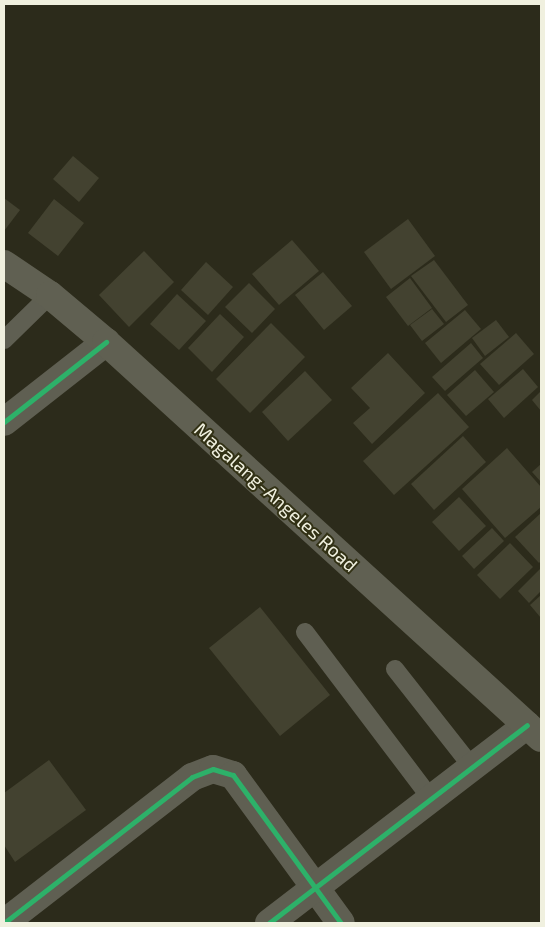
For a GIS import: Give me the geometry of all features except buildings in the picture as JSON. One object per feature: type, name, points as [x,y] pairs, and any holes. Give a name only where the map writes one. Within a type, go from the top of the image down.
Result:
[{"type":"main road","name":"Magalang-Angeles Road","points":[[4,264],[50,295],[106,342],[534,732]]},
{"type":"street","points":[[4,422],[106,342]]},
{"type":"street","points":[[269,923],[430,797],[472,767],[534,732]]},
{"type":"street","points":[[4,923],[192,778],[213,769],[233,775],[340,923]]},
{"type":"lane","points":[[4,340],[50,295]]},
{"type":"lane","points":[[305,632],[430,797]]},
{"type":"lane","points":[[395,669],[472,767]]},
{"type":"cycle path","points":[[4,422],[106,342]]},
{"type":"cycle path","points":[[269,923],[527,725]]},
{"type":"cycle path","points":[[4,923],[192,777],[213,769],[233,775],[341,923]]}]
